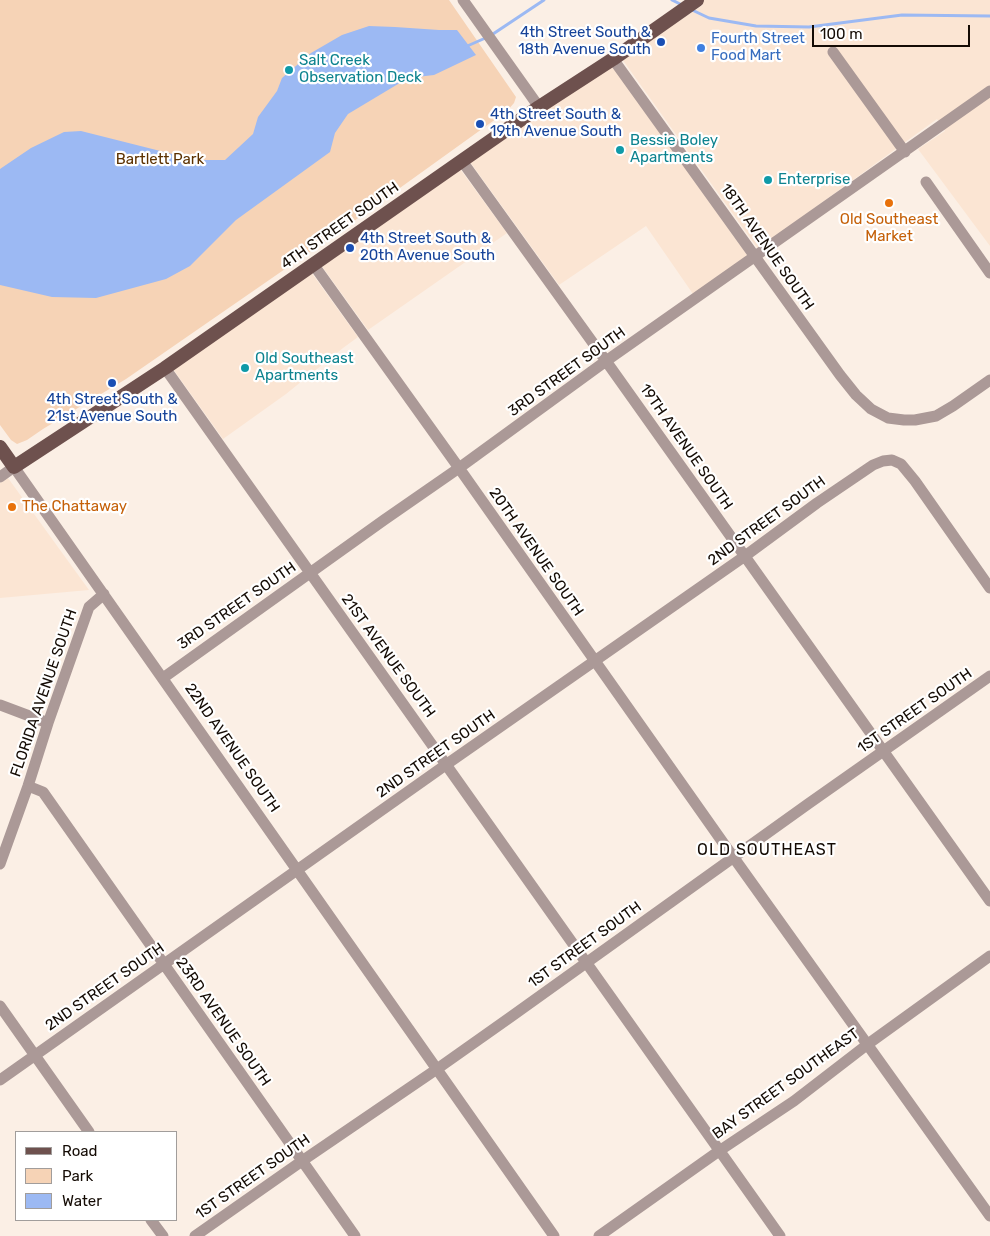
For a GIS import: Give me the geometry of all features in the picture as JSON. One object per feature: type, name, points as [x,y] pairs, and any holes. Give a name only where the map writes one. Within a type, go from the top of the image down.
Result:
[{"type":"main road","name":"4TH STREET SOUTH","points":[[14,467],[165,368],[539,107],[697,0]]},
{"type":"main road","name":"22ND AVENUE SOUTH","points":[[0,447],[14,467]]},
{"type":"street","points":[[463,0],[539,107]]},
{"type":"street","points":[[833,52],[905,152]]},
{"type":"street","name":"18TH AVENUE SOUTH","points":[[613,58],[840,375],[856,395],[871,409],[888,418],[915,420],[936,416],[990,380]]},
{"type":"street","name":"3RD STREET SOUTH","points":[[163,678],[606,361],[990,92]]},
{"type":"street","name":"19TH AVENUE SOUTH","points":[[462,161],[990,901]]},
{"type":"street","points":[[926,182],[990,273]]},
{"type":"street","name":"20TH AVENUE SOUTH","points":[[313,264],[990,1216]]},
{"type":"street","name":"21ST AVENUE SOUTH","points":[[165,368],[780,1236]]},
{"type":"street","name":"2ND STREET SOUTH","points":[[0,1080],[34,1054],[873,465],[892,460],[901,464],[990,588]]},
{"type":"street","name":"4TH STREET SOUTH","points":[[0,476],[14,467]]},
{"type":"street","name":"22ND AVENUE SOUTH","points":[[14,467],[554,1236]]},
{"type":"street","name":"FLORIDA AVENUE SOUTH","points":[[0,864],[4,837],[28,786],[48,722],[89,607],[104,594]]},
{"type":"street","name":"1ST STREET SOUTH","points":[[195,1236],[437,1069],[990,676]]},
{"type":"street","points":[[0,705],[48,722]]},
{"type":"street","name":"23RD AVENUE SOUTH","points":[[28,786],[43,792],[355,1236]]},
{"type":"street","name":"BAY STREET SOUTHEAST","points":[[599,1236],[719,1151],[794,1101],[868,1044],[990,956]]},
{"type":"street","points":[[0,1006],[88,1131]]},
{"type":"street","points":[[152,1221],[163,1236]]},
{"type":"shaded area","points":[[691,0],[990,0],[990,246],[918,149],[945,131],[937,119],[758,249],[622,59],[703,5]]},
{"type":"shaded area","points":[[612,66],[748,256],[693,294],[646,226],[559,285],[470,162],[542,111]]},
{"type":"shaded area","points":[[460,169],[507,233],[368,330],[321,265]]},
{"type":"shaded area","points":[[311,272],[358,337],[286,394],[223,439],[173,369]]},
{"type":"shaded area","points":[[8,478],[89,590],[0,598],[0,483]]},
{"type":"green space","name":"Bartlett Park","points":[[0,0],[449,0],[516,97],[514,103],[507,111],[340,231],[126,379],[27,440],[17,444],[11,440],[0,425]]},
{"type":"water","points":[[369,26],[457,30],[476,55],[434,75],[408,78],[348,114],[335,133],[330,152],[236,220],[190,266],[166,279],[96,298],[52,297],[0,285],[0,169],[31,148],[64,132],[81,131],[196,160],[225,160],[253,134],[258,117],[277,91],[282,78],[311,53],[342,35]]},
{"type":"waterway","points":[[465,47],[490,36],[544,0]]},
{"type":"waterway","points":[[672,0],[682,5]]},
{"type":"waterway","points":[[690,9],[709,18],[756,26],[809,27],[902,15],[990,16]]},
{"type":"place","name":"4th Street South & 18th Avenue South","points":[[661,42]]},
{"type":"place","name":"Fourth Street Food Mart","points":[[701,48]]},
{"type":"place","name":"Salt Creek Observation Deck","points":[[289,70]]},
{"type":"place","name":"4th Street South & 19th Avenue South","points":[[480,124]]},
{"type":"place","name":"Bessie Boley Apartments","points":[[620,150]]},
{"type":"place","name":"Enterprise","points":[[768,180]]},
{"type":"place","name":"Old Southeast Market","points":[[889,203]]},
{"type":"place","name":"4th Street South & 20th Avenue South","points":[[350,248]]},
{"type":"place","name":"Old Southeast Apartments","points":[[245,368]]},
{"type":"place","name":"4th Street South & 21st Avenue South","points":[[112,383]]},
{"type":"place","name":"The Chattaway","points":[[12,507]]},
{"type":"district","name":"OLD SOUTHEAST","points":[[767,850]]}]
